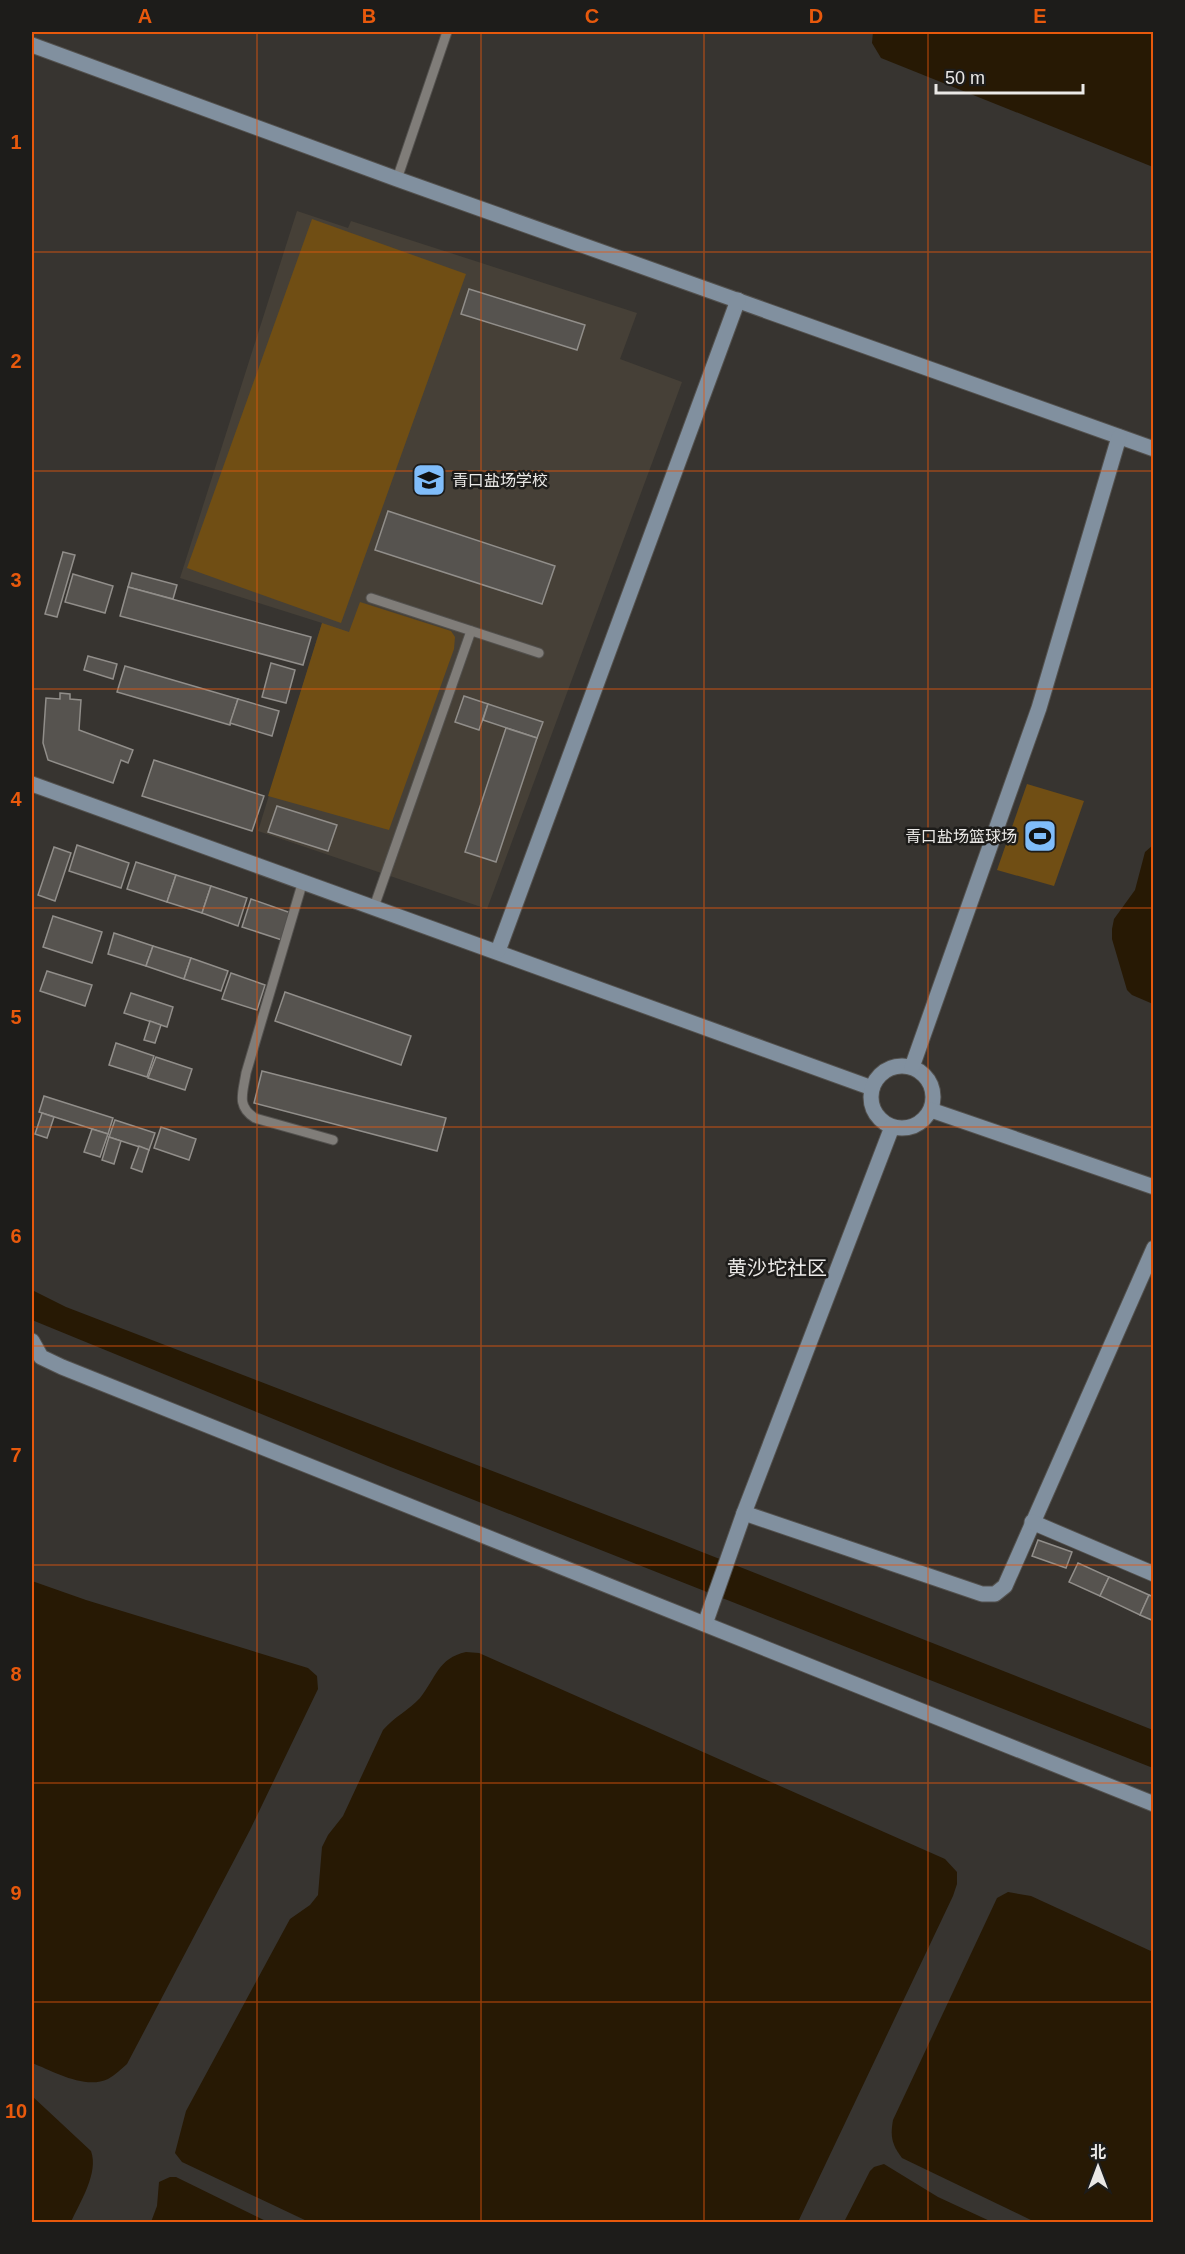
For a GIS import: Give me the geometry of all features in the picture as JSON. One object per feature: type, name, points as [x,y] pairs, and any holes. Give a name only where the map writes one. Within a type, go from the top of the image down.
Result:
[{"type":"street","points":[[32,45],[397,179],[1154,449]]},
{"type":"street","points":[[498,951],[738,300]]},
{"type":"street","points":[[912,1067],[1039,708],[1119,437]]},
{"type":"street","points":[[32,784],[872,1088]]},
{"type":"street","points":[[903,1066],[912,1067],[926,1077],[931,1084],[934,1101],[931,1110],[919,1124],[910,1127],[892,1126],[877,1115],[872,1107],[872,1088],[881,1074],[887,1070],[903,1066]]},
{"type":"street","points":[[931,1110],[1154,1187]]},
{"type":"street","points":[[705,1624],[744,1513],[892,1126]]},
{"type":"street","points":[[744,1513],[982,1594],[995,1594],[1005,1586],[1154,1248]]},
{"type":"street","points":[[32,1341],[41,1357],[62,1367],[1154,1804]]},
{"type":"street","points":[[1032,1522],[1154,1574]]},
{"type":"lane","points":[[397,179],[447,32]]},
{"type":"lane","points":[[370,598],[538,653]]},
{"type":"lane","points":[[374,907],[471,631]]},
{"type":"lane","points":[[303,881],[246,1073],[242,1097],[246,1113],[255,1118],[333,1140]]},
{"type":"shaded area","points":[[873,32],[1153,32],[1153,167],[881,58],[872,43]]},
{"type":"shaded area","name":"青口盐场学校","points":[[297,211],[348,228],[351,221],[637,313],[620,359],[682,382],[487,909],[258,831],[322,623],[180,578]]},
{"type":"shaded area","points":[[312,219],[466,274],[341,623],[187,568]]},
{"type":"shaded area","points":[[360,602],[451,631],[455,637],[454,649],[389,830],[268,796],[322,623],[349,632]]},
{"type":"shaded area","name":"青口盐场篮球场","points":[[1027,784],[1084,801],[1054,886],[997,870]]},
{"type":"shaded area","points":[[1153,845],[1153,1004],[1132,995],[1127,990],[1112,939],[1112,929],[1114,919],[1135,890],[1145,852]]},
{"type":"shaded area","points":[[32,1290],[66,1307],[669,1539],[1153,1730],[1153,1768],[388,1466],[32,1320]]},
{"type":"shaded area","points":[[32,1581],[86,1600],[308,1668],[317,1676],[318,1689],[250,1830],[127,2064],[108,2079],[99,2082],[79,2081],[32,2063]]},
{"type":"shaded area","points":[[466,1652],[479,1653],[945,1859],[957,1872],[957,1884],[953,1896],[798,2222],[309,2222],[182,2162],[175,2153],[186,2111],[290,1919],[310,1905],[318,1895],[322,1847],[343,1816],[383,1730],[420,1698],[443,1664]]},
{"type":"shaded area","points":[[1008,1892],[1031,1896],[1153,1952],[1153,2222],[1035,2222],[902,2158],[894,2145],[893,2120],[997,1898]]},
{"type":"shaded area","points":[[32,2096],[91,2151],[93,2169],[91,2178],[71,2222],[32,2222]]},
{"type":"shaded area","points":[[884,2164],[938,2197],[992,2222],[844,2222],[870,2171]]},
{"type":"shaded area","points":[[176,2177],[268,2222],[151,2222],[157,2206],[159,2182]]},
{"type":"building","points":[[469,289],[585,325],[577,350],[461,314]]},
{"type":"building","points":[[388,511],[555,566],[542,604],[375,550]]},
{"type":"building","points":[[63,552],[75,555],[57,617],[45,614]]},
{"type":"building","points":[[132,573],[177,585],[173,599],[128,587]]},
{"type":"building","points":[[73,574],[113,586],[105,613],[65,602]]},
{"type":"building","points":[[128,587],[311,637],[303,665],[120,616]]},
{"type":"building","points":[[88,656],[117,664],[113,679],[84,670]]},
{"type":"building","points":[[271,663],[295,670],[286,703],[262,697]]},
{"type":"building","points":[[125,666],[238,699],[230,725],[117,692]]},
{"type":"building","points":[[60,693],[70,694],[70,699],[81,700],[79,730],[133,750],[128,763],[121,760],[113,783],[48,760],[43,743],[46,698],[60,699]]},
{"type":"building","points":[[464,696],[488,704],[479,730],[455,722]]},
{"type":"building","points":[[238,699],[279,711],[272,736],[230,723]]},
{"type":"building","points":[[488,704],[543,722],[537,738],[483,720]]},
{"type":"building","points":[[506,728],[537,738],[496,862],[465,852]]},
{"type":"building","points":[[154,760],[264,796],[252,831],[142,796]]},
{"type":"building","points":[[277,806],[337,825],[328,851],[268,832]]},
{"type":"building","points":[[77,845],[129,863],[121,888],[69,871]]},
{"type":"building","points":[[54,847],[71,853],[55,901],[38,895]]},
{"type":"building","points":[[136,862],[176,875],[167,902],[127,889]]},
{"type":"building","points":[[176,875],[211,886],[202,913],[167,902]]},
{"type":"building","points":[[211,886],[247,898],[238,926],[202,913]]},
{"type":"building","points":[[251,899],[291,913],[282,940],[242,927]]},
{"type":"building","points":[[53,916],[102,932],[92,963],[43,947]]},
{"type":"building","points":[[114,933],[153,946],[146,966],[108,954]]},
{"type":"building","points":[[153,946],[191,958],[184,979],[146,966]]},
{"type":"building","points":[[191,958],[228,971],[221,991],[184,979]]},
{"type":"building","points":[[47,971],[92,985],[85,1006],[40,991]]},
{"type":"building","points":[[231,973],[265,985],[257,1010],[222,999]]},
{"type":"building","points":[[285,992],[411,1036],[401,1065],[275,1021]]},
{"type":"building","points":[[131,993],[173,1007],[167,1027],[124,1013]]},
{"type":"building","points":[[150,1021],[161,1025],[155,1043],[144,1040]]},
{"type":"building","points":[[116,1043],[154,1056],[147,1077],[109,1065]]},
{"type":"building","points":[[156,1057],[192,1069],[185,1090],[148,1078]]},
{"type":"building","points":[[262,1071],[446,1118],[437,1151],[254,1103]]},
{"type":"building","points":[[44,1096],[113,1118],[108,1134],[39,1112]]},
{"type":"building","points":[[42,1113],[54,1117],[47,1138],[35,1134]]},
{"type":"building","points":[[115,1120],[155,1133],[149,1150],[109,1137]]},
{"type":"building","points":[[161,1127],[196,1139],[189,1160],[154,1148]]},
{"type":"building","points":[[92,1129],[108,1134],[100,1157],[84,1152]]},
{"type":"building","points":[[109,1137],[121,1141],[114,1164],[102,1160]]},
{"type":"building","points":[[139,1146],[149,1150],[142,1172],[131,1168]]},
{"type":"building","points":[[1038,1540],[1072,1552],[1066,1568],[1032,1556]]},
{"type":"building","points":[[1078,1563],[1109,1577],[1100,1596],[1069,1582]]},
{"type":"building","points":[[1109,1577],[1149,1595],[1140,1615],[1100,1596]]},
{"type":"building","points":[[1149,1595],[1154,1597],[1154,1621],[1140,1615]]},
{"type":"place","name":"青口盐场学校","points":[[429,480]]},
{"type":"place","name":"青口盐场篮球场","points":[[1040,836]]},
{"type":"district","name":"黄沙坨社区","points":[[777,1268]]}]
